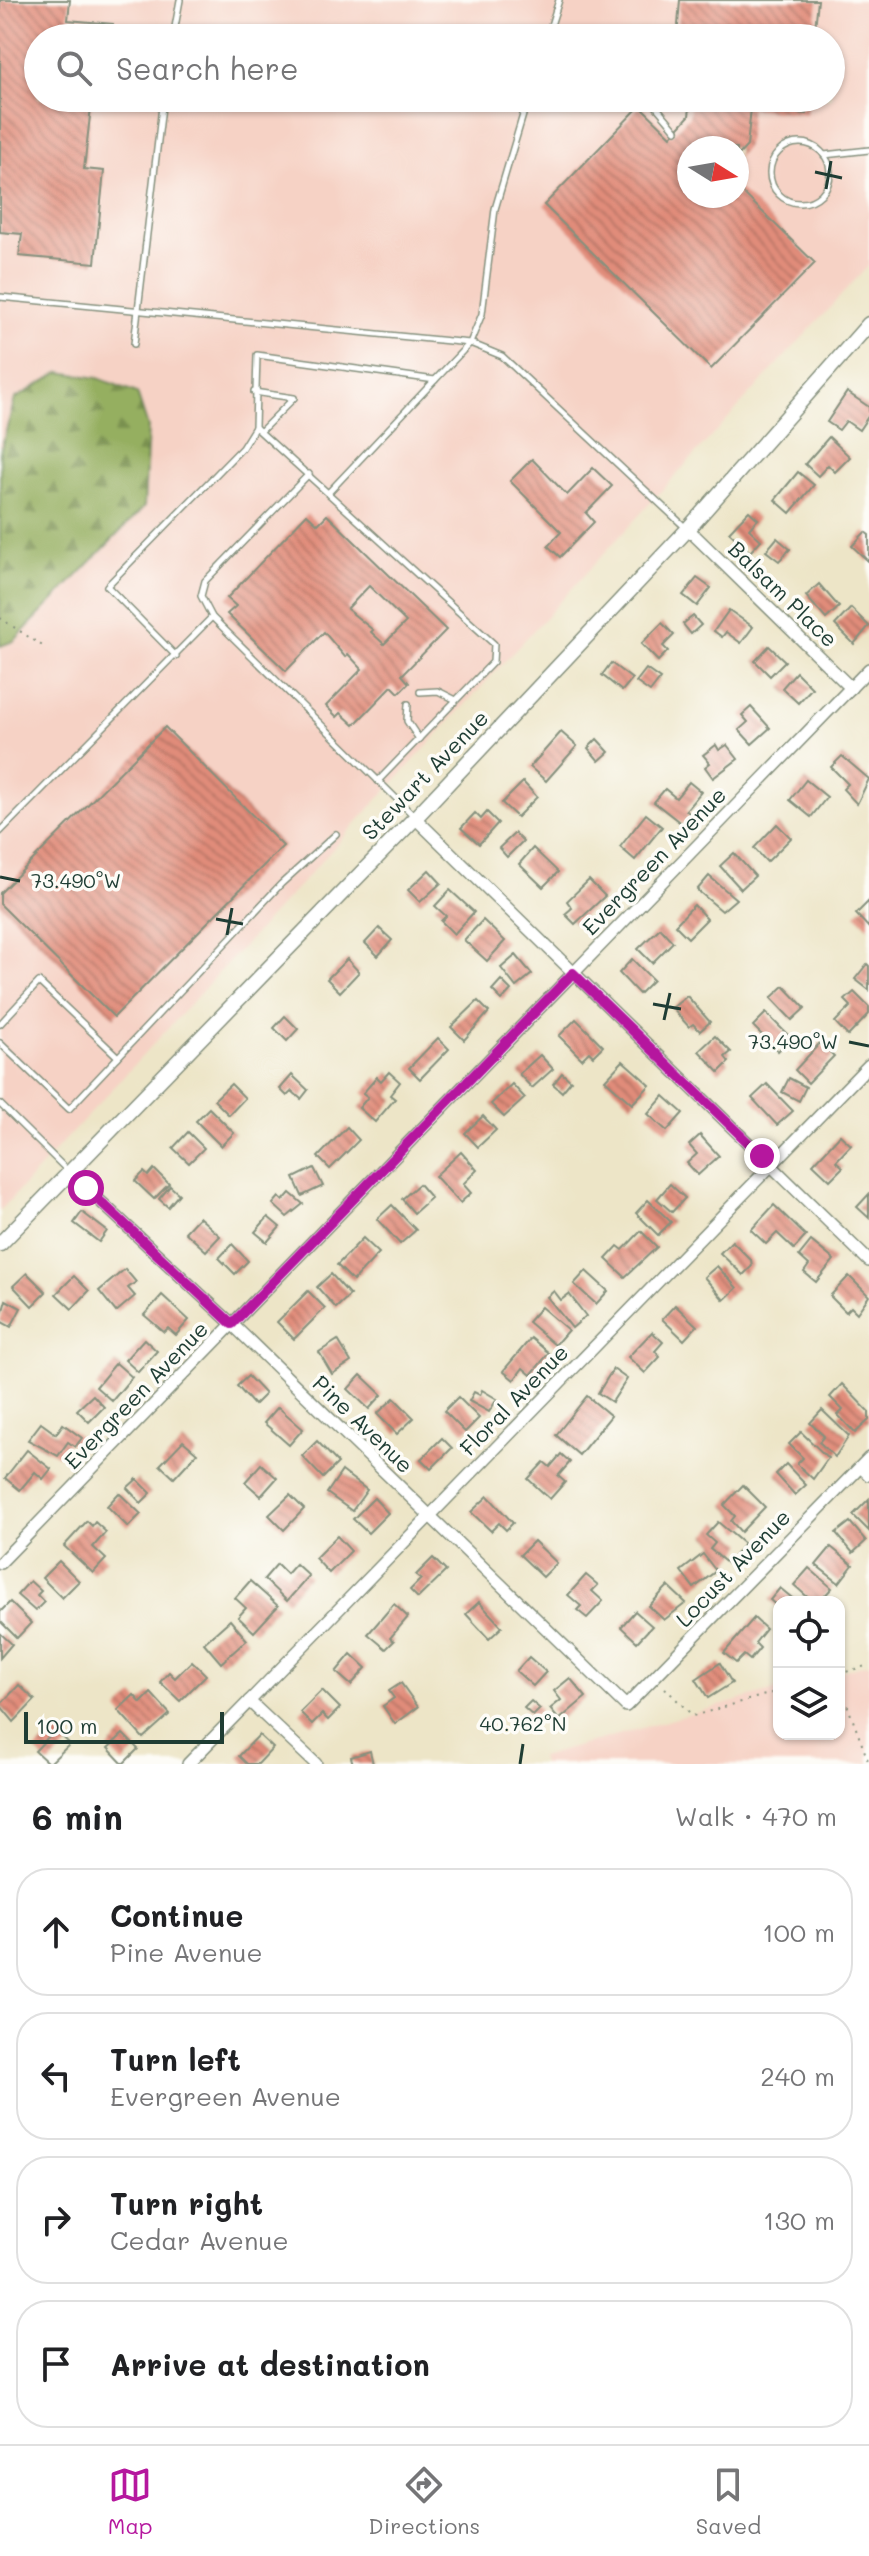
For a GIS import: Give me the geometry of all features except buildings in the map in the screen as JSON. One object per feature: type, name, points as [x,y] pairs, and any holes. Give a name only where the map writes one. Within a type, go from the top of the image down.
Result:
[{"type":"main road","name":"Stewart Avenue","points":[[0,1244],[415,818],[688,529],[869,324]]},
{"type":"street","name":"Balsam Place","points":[[688,529],[851,688]]},
{"type":"street","name":"Evergreen Avenue","points":[[0,1563],[869,669]]},
{"type":"street","points":[[415,818],[869,1261]]},
{"type":"street","name":"Floral Avenue","points":[[188,1764],[869,1065]]},
{"type":"street","name":"Pine Avenue","points":[[70,1173],[232,1324],[626,1706]]},
{"type":"street","name":"Locust Avenue","points":[[626,1706],[866,1467]]},
{"type":"street","points":[[249,1701],[316,1764]]},
{"type":"lane","points":[[176,24],[180,0]]},
{"type":"lane","points":[[551,24],[559,0]]},
{"type":"lane","points":[[134,344],[161,112]]},
{"type":"lane","points":[[329,492],[470,343],[482,314],[495,209],[524,112]]},
{"type":"lane","points":[[661,112],[676,130]]},
{"type":"lane","points":[[824,155],[830,174],[822,192],[806,202],[796,202],[778,193],[770,176],[771,166],[781,150],[789,145],[808,144],[824,155],[869,150]]},
{"type":"lane","points":[[0,297],[470,343],[502,356],[688,529]]},
{"type":"lane","points":[[378,781],[493,662],[494,644],[258,429],[254,392],[257,355],[435,380]]},
{"type":"lane","points":[[176,656],[107,586],[258,429],[294,398],[254,392]]},
{"type":"lane","points":[[309,474],[205,581],[201,596],[212,617],[415,818]]},
{"type":"lane","points":[[0,832],[212,617]]},
{"type":"lane","points":[[420,692],[438,691],[456,700]]},
{"type":"lane","points":[[408,704],[407,721],[419,739]]},
{"type":"lane","points":[[0,1043],[69,1109],[281,884],[336,834]]},
{"type":"lane","points":[[0,1024],[39,982],[118,1057]]},
{"type":"lane","points":[[0,1104],[70,1173]]},
{"type":"path","points":[[0,618],[44,647]]},
{"type":"path","points":[[845,1672],[869,1665]]},
{"type":"path","points":[[665,1688],[693,1716],[773,1693]]},
{"type":"path","points":[[845,1699],[869,1763]]},
{"type":"shaded area","points":[[0,0],[869,0],[869,265],[0,1211]]},
{"type":"shaded area","points":[[869,1663],[869,1764],[542,1764],[540,1757],[773,1691],[773,1740],[845,1740],[845,1670]]},
{"type":"green space","points":[[60,372],[98,378],[137,393],[148,427],[144,507],[14,641],[0,646],[0,452],[15,399]]},
{"type":"route","points":[[86,1188],[232,1324],[573,973],[762,1156]]}]
